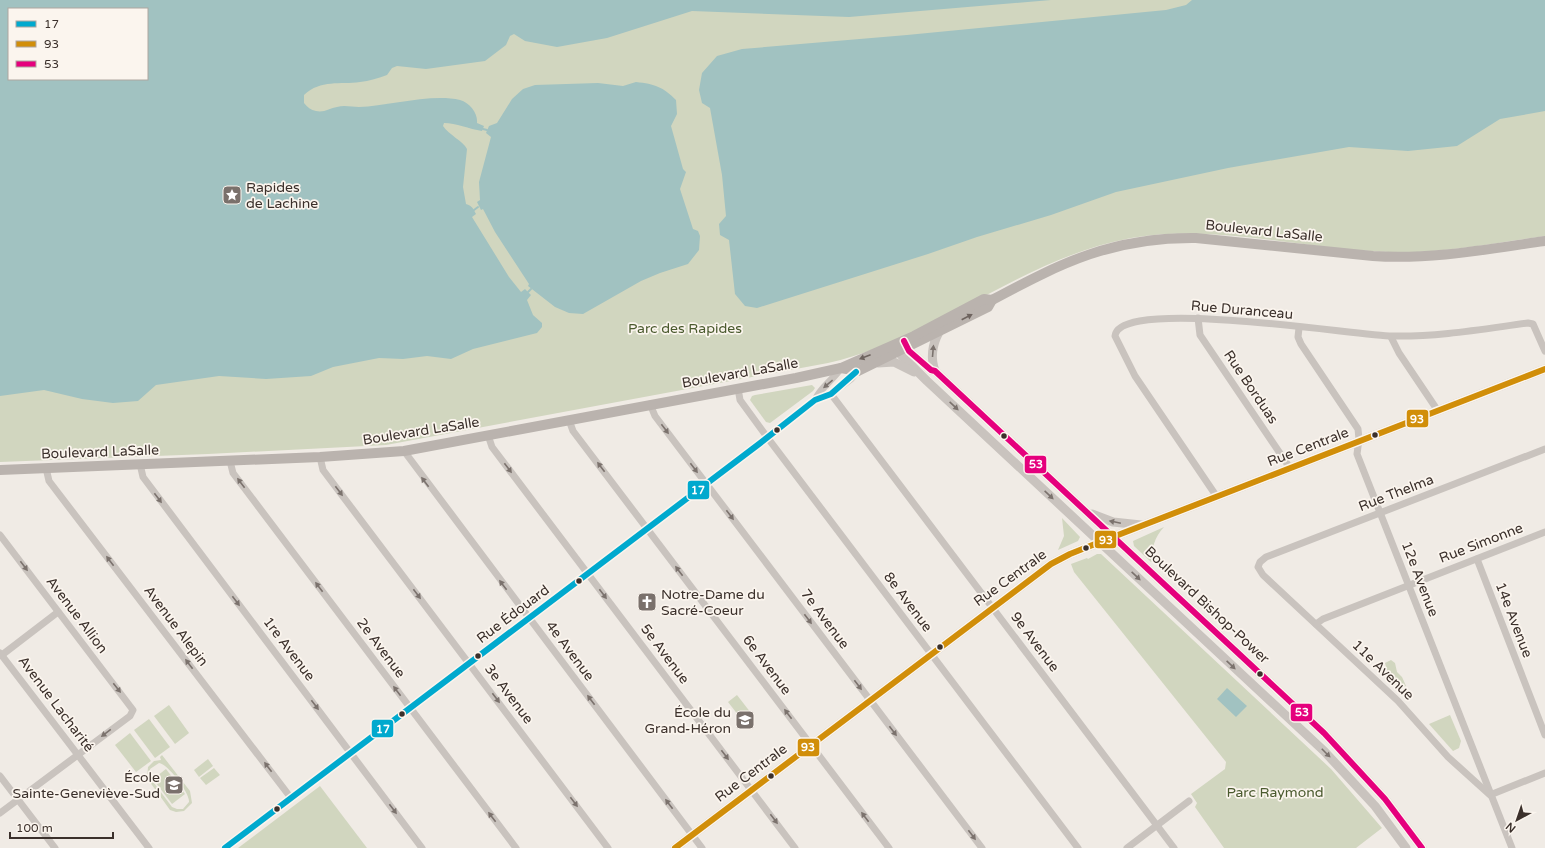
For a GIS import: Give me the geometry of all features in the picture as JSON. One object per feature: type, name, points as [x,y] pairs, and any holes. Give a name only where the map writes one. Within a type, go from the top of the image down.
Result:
[{"type":"main road","name":"Boulevard LaSalle","points":[[0,470],[320,457],[404,451],[841,368],[939,332],[988,307],[992,300],[1071,260],[1107,248],[1152,240],[1203,239],[1373,256],[1402,257],[1446,255],[1545,241]]},
{"type":"main road","name":"Boulevard LaSalle","points":[[841,368],[858,371],[901,345],[984,299],[992,300]]},
{"type":"street","name":"Rue Duranceau","points":[[1217,497],[1135,376],[1115,336],[1115,332],[1121,326],[1136,322],[1168,318],[1198,318],[1391,336],[1443,334],[1528,323],[1533,324],[1545,351]]},
{"type":"street","name":"Rue Borduas","points":[[1198,318],[1200,335],[1290,468]]},
{"type":"street","name":"12e Avenue","points":[[1299,328],[1298,337],[1300,344],[1358,429],[1359,442],[1357,454],[1512,848]]},
{"type":"street","points":[[935,371],[932,354],[934,340],[939,332]]},
{"type":"street","points":[[1391,336],[1399,352],[1438,411]]},
{"type":"street","name":"Boulevard Bishop-Power","points":[[901,345],[931,370],[935,371],[1343,752],[1385,799],[1422,848]]},
{"type":"street","name":"Boulevard Bishop-Power","points":[[901,345],[925,380],[1324,750],[1375,806],[1406,848]]},
{"type":"street","points":[[870,364],[885,362],[898,363],[925,380]]},
{"type":"street","name":"Rue Édouard","points":[[815,400],[820,391],[834,378],[841,368]]},
{"type":"street","name":"Rue Centrale","points":[[675,848],[1051,564],[1070,554],[1100,542],[1545,369]]},
{"type":"street","name":"Rue Édouard","points":[[225,848],[588,574],[815,400],[830,394],[851,379],[858,371]]},
{"type":"street","name":"8e Avenue","points":[[738,388],[740,400],[767,438],[1078,848]]},
{"type":"street","name":"9e Avenue","points":[[830,394],[1174,848]]},
{"type":"street","name":"7e Avenue","points":[[650,404],[655,416],[982,848]]},
{"type":"street","name":"6e Avenue","points":[[569,420],[573,431],[889,848]]},
{"type":"street","name":"5e Avenue","points":[[488,435],[492,447],[795,848]]},
{"type":"street","name":"Rue Thelma","points":[[1259,565],[1266,558],[1545,449]]},
{"type":"street","name":"4e Avenue","points":[[404,451],[702,848]]},
{"type":"street","name":"3e Avenue","points":[[320,457],[323,470],[608,848]]},
{"type":"street","name":"2e Avenue","points":[[230,461],[233,474],[516,848]]},
{"type":"street","name":"1re Avenue","points":[[140,464],[143,477],[422,848]]},
{"type":"street","name":"Avenue Alepin","points":[[46,468],[48,479],[291,798]]},
{"type":"street","points":[[1084,510],[1113,522],[1133,525],[1148,524]]},
{"type":"street","name":"Rue Simonne","points":[[1316,624],[1323,618],[1545,534]]},
{"type":"street","name":"Avenue Allion","points":[[0,535],[133,710],[130,716],[78,754]]},
{"type":"street","name":"14e Avenue","points":[[1477,559],[1545,735]]},
{"type":"street","name":"11e Avenue","points":[[1259,565],[1260,572],[1398,701],[1448,757],[1490,795]]},
{"type":"street","points":[[1,654],[58,612]]},
{"type":"street","name":"Avenue Lacharité","points":[[1,654],[149,848]]},
{"type":"street","points":[[0,813],[78,754]]},
{"type":"street","points":[[1490,795],[1545,773]]},
{"type":"street","points":[[0,776],[55,848]]},
{"type":"street","points":[[1127,848],[1189,801]]},
{"type":"green space","name":"Parc des Rapides","points":[[0,0],[1545,0],[1545,236],[1448,250],[1408,252],[1324,247],[1228,235],[1163,234],[1131,238],[1091,248],[1053,263],[1015,280],[905,336],[867,352],[828,363],[386,445],[0,462]]},
{"type":"green space","points":[[812,385],[815,388],[813,391],[770,423],[766,422],[750,400],[752,396],[755,395]]},
{"type":"green space","points":[[1062,518],[1080,537],[1078,541],[1058,550],[1064,536]]},
{"type":"green space","points":[[1164,527],[1154,543],[1154,562],[1151,562],[1134,546],[1133,541]]},
{"type":"green space","name":"Parc Raymond","points":[[1097,554],[1101,554],[1331,769],[1382,828],[1356,848],[1224,848],[1195,807],[1197,803],[1191,794],[1225,769],[1226,762],[1074,572],[1071,564],[1087,558],[1088,559]]},
{"type":"green space","points":[[1391,660],[1395,663],[1397,672],[1402,677],[1406,686],[1399,688],[1386,676],[1387,670],[1385,663]]},
{"type":"green space","points":[[737,695],[751,713],[742,720],[728,702]]},
{"type":"green space","points":[[169,705],[189,733],[175,744],[154,716]]},
{"type":"green space","points":[[1450,715],[1461,741],[1459,748],[1453,751],[1429,724]]},
{"type":"green space","points":[[149,719],[170,747],[155,758],[134,730]]},
{"type":"green space","points":[[130,733],[151,761],[136,772],[115,745]]},
{"type":"green space","points":[[162,755],[190,791],[192,803],[184,811],[176,812],[170,810],[147,778],[148,767],[154,761],[161,760],[160,757]],"holes":[[[159,763],[173,773],[186,792],[189,802],[183,809],[172,807],[151,779],[150,769]]]},
{"type":"green space","points":[[208,759],[213,766],[199,777],[194,770]]},
{"type":"green space","points":[[214,768],[220,775],[206,785],[200,778]]},
{"type":"green space","points":[[166,769],[185,794],[172,804],[153,779]]},
{"type":"green space","points":[[320,786],[367,848],[238,848]]},
{"type":"water","name":"Rapides de Lachine","points":[[0,0],[1051,0],[849,17],[692,11],[607,38],[557,47],[525,41],[514,34],[510,36],[506,45],[485,61],[426,69],[397,66],[392,68],[387,75],[363,82],[331,84],[317,87],[304,95],[304,103],[314,111],[324,111],[340,106],[371,106],[436,98],[449,98],[464,101],[473,109],[477,123],[484,126],[482,131],[449,123],[444,123],[443,126],[467,149],[463,187],[466,204],[471,206],[474,210],[476,214],[472,217],[509,277],[521,292],[525,289],[531,295],[527,300],[533,315],[542,323],[542,327],[537,333],[473,349],[451,359],[427,356],[403,359],[379,358],[333,367],[311,376],[266,379],[219,376],[156,385],[138,401],[113,403],[82,399],[44,390],[0,396]]},
{"type":"water","points":[[1192,0],[1545,0],[1545,111],[1500,119],[1457,146],[1408,151],[1349,147],[1228,168],[1116,192],[1051,215],[977,237],[757,308],[745,306],[735,294],[729,240],[720,235],[719,224],[726,216],[722,175],[710,108],[702,103],[699,90],[702,73],[717,56],[742,49],[1166,10],[1186,5]]},
{"type":"water","points":[[636,82],[658,87],[667,92],[676,100],[677,114],[671,126],[683,169],[686,172],[680,189],[693,229],[698,231],[700,236],[699,250],[688,264],[641,281],[583,314],[569,313],[555,307],[528,286],[529,284],[495,232],[483,209],[481,210],[477,202],[480,200],[479,182],[491,137],[486,133],[489,126],[497,123],[512,99],[523,89],[535,85],[598,83],[623,86]]},
{"type":"water","points":[[1227,688],[1247,706],[1236,717],[1217,699]]},
{"type":"waterway","points":[[483,129],[487,130]]},
{"type":"waterway","points":[[474,210],[478,207]]},
{"type":"waterway","points":[[528,292],[531,289]]},
{"type":"transit line","name":"53","points":[[904,341],[909,351],[931,370],[935,371],[1324,733],[1385,799],[1422,848]]},
{"type":"transit line","name":"93","points":[[675,848],[1051,564],[1070,554],[1100,542],[1545,369]]},
{"type":"transit line","name":"17","points":[[225,848],[815,400],[831,394],[856,372]]},
{"type":"place","name":"Rapides de Lachine","points":[[232,195]]},
{"type":"place","name":"Notre-Dame du Sacré-Coeur","points":[[647,602]]},
{"type":"place","name":"École du Grand-Héron","points":[[745,720]]},
{"type":"place","name":"École Sainte-Geneviève-Sud","points":[[174,785]]}]
